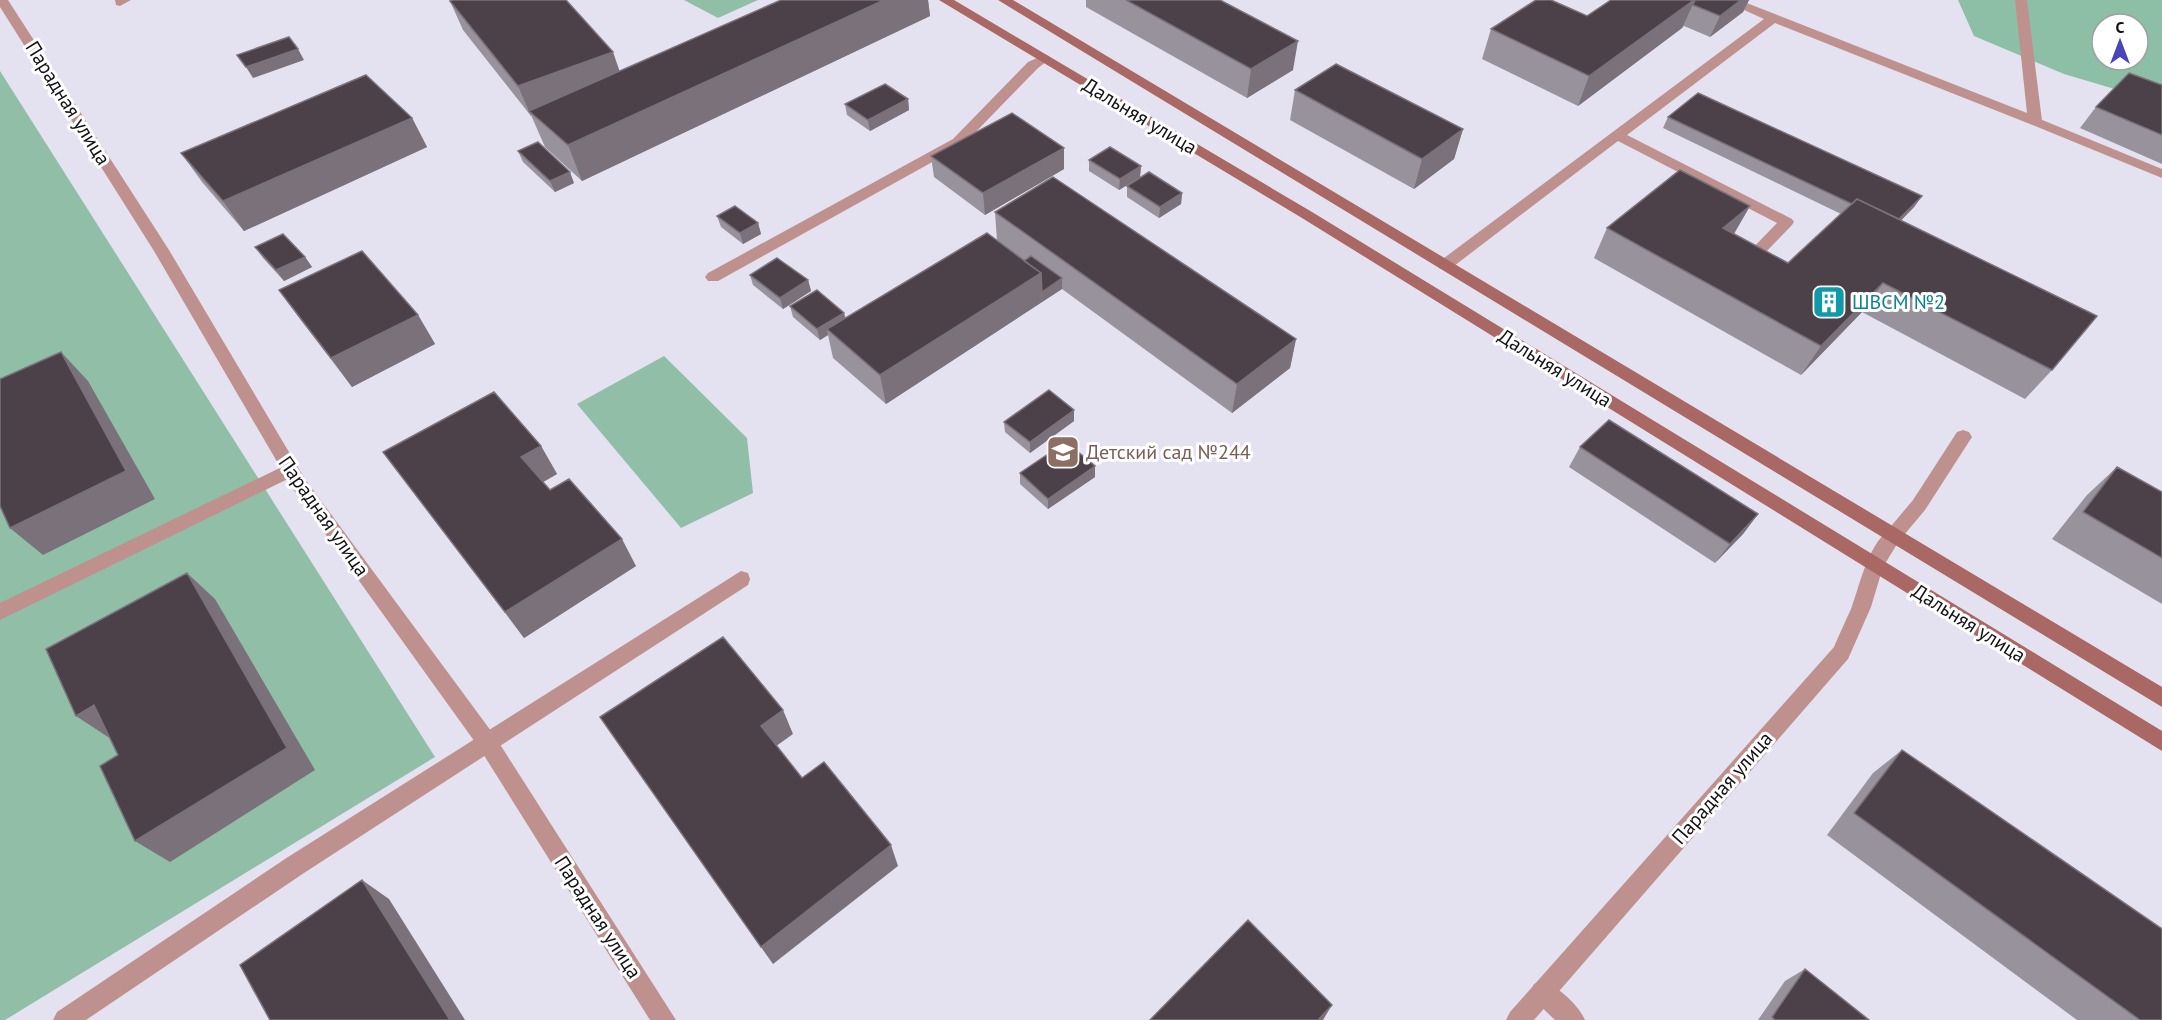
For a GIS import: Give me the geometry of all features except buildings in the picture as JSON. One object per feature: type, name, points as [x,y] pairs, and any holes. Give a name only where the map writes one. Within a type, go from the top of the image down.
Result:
[{"type":"main road","name":"Дальняя улица","points":[[945,0],[1307,215],[2162,742]]},
{"type":"main road","name":"Дальняя улица","points":[[1004,0],[2162,698]]},
{"type":"street","name":"Парадная улица","points":[[2,0],[161,249],[290,470],[486,742],[664,1020]]},
{"type":"street","points":[[1728,0],[2035,121],[2162,174]]},
{"type":"street","points":[[2020,0],[2035,121]]},
{"type":"street","points":[[1445,265],[1773,18]]},
{"type":"street","points":[[713,277],[958,142],[1033,65],[1044,59]]},
{"type":"street","points":[[1617,135],[1786,222],[1756,253]]},
{"type":"street","name":"Парадная улица","points":[[1518,1020],[1841,653],[1861,607],[1874,565],[1893,536],[1919,505],[1963,437]]},
{"type":"street","points":[[0,612],[290,470]]},
{"type":"street","points":[[65,1020],[296,865],[741,579]]},
{"type":"street","points":[[1542,992],[1573,1020]]},
{"type":"green space","points":[[684,0],[758,0],[718,18]]},
{"type":"green space","points":[[1958,0],[2162,0],[2162,103],[2064,74],[1974,36]]},
{"type":"green space","points":[[0,71],[435,757],[5,1020],[0,1020]]},
{"type":"green space","points":[[664,356],[747,438],[753,493],[681,528],[577,404]]},
{"type":"place","name":"ШВСМ №2","points":[[1829,302]]},
{"type":"place","name":"Детский сад №244","points":[[1063,452]]}]
